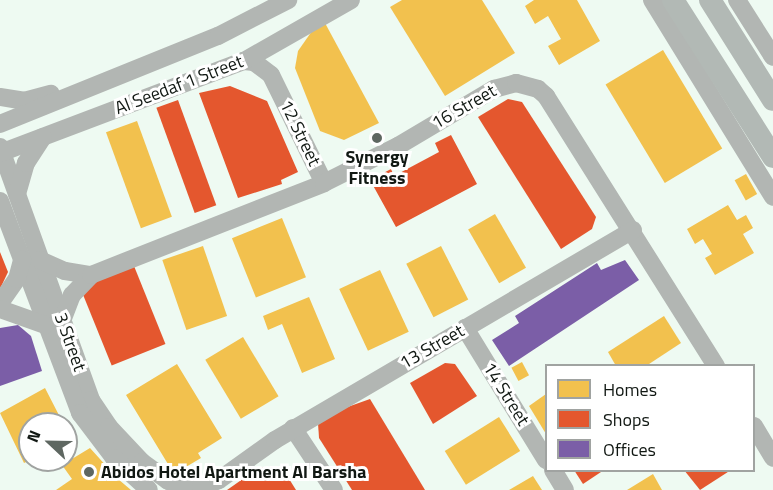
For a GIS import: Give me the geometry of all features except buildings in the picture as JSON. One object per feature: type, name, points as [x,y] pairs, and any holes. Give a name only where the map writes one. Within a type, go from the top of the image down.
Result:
[{"type":"main road","points":[[673,0],[773,158]]},
{"type":"main road","points":[[710,0],[773,100]]},
{"type":"street","name":"Al Seedaf 1 Street","points":[[0,124],[68,99],[218,36],[288,0]]},
{"type":"street","name":"Al Seedaf 1 Street","points":[[0,147],[43,136],[244,61],[280,43],[351,0]]},
{"type":"street","points":[[652,0],[773,197]]},
{"type":"street","points":[[737,0],[773,57]]},
{"type":"street","name":"12 Street","points":[[276,84],[280,43]]},
{"type":"street","name":"12 Street","points":[[244,61],[263,67],[276,84],[324,183]]},
{"type":"street","name":"16 Street","points":[[53,323],[72,295],[91,275],[212,231],[324,183],[398,146],[494,89],[516,83],[527,84],[546,96],[633,230],[715,364]]},
{"type":"street","points":[[0,147],[79,105],[96,87]]},
{"type":"street","points":[[0,98],[24,101],[54,94],[68,99]]},
{"type":"street","points":[[4,200],[43,136]]},
{"type":"street","name":"3 Street","points":[[0,147],[4,200],[31,260],[87,424],[114,458],[149,490]]},
{"type":"street","name":"13 Street","points":[[196,489],[236,469],[293,428],[633,230]]},
{"type":"street","points":[[0,303],[31,260]]},
{"type":"street","name":"16 Street","points":[[31,260],[64,271],[91,275]]},
{"type":"street","points":[[0,309],[53,323]]},
{"type":"street","name":"3 Street","points":[[53,323],[92,400],[109,427],[155,472],[173,483],[196,489]]},
{"type":"street","name":"14 Street","points":[[465,328],[545,458]]},
{"type":"street","points":[[293,428],[333,490]]},
{"type":"street","points":[[755,429],[773,458]]},
{"type":"street","name":"13 Street","points":[[226,490],[236,469]]},
{"type":"street","points":[[554,472],[565,490]]},
{"type":"place","name":"Synergy Fitness","points":[[377,138]]},
{"type":"place","name":"Abidos Hotel Apartment Al Barsha","points":[[89,472]]}]
